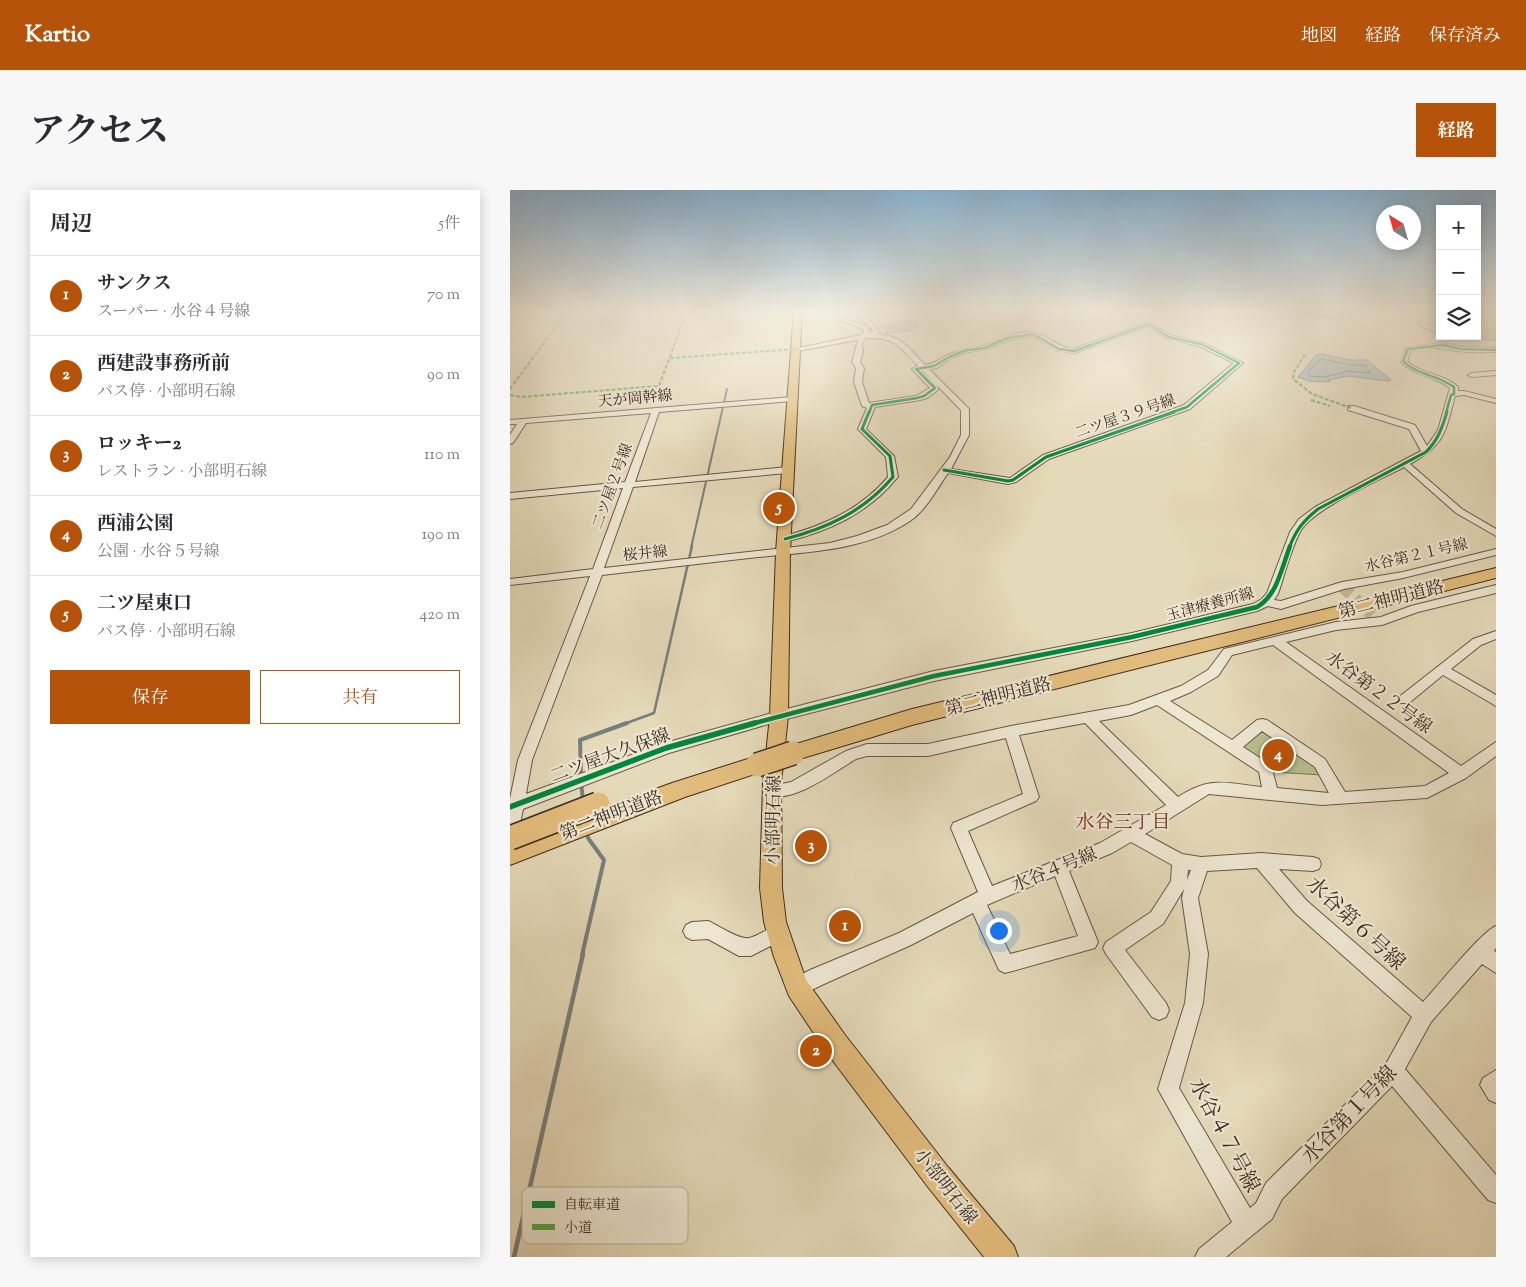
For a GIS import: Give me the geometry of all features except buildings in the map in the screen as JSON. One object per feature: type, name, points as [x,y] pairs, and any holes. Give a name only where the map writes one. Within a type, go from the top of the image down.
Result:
[{"type":"highway","name":"第二神明道路","points":[[510,838],[598,811],[680,789],[758,758],[907,707],[1496,564]]},
{"type":"highway","name":"第二神明道路","points":[[794,747],[1496,573]]},
{"type":"highway","name":"第二神明道路","points":[[510,854],[598,811]]},
{"type":"main road","name":"小部明石線","points":[[796,360],[788,470],[773,791],[771,888],[778,933],[797,988],[836,1044],[938,1177],[1003,1257]]},
{"type":"street","points":[[857,360],[856,362],[860,368],[857,373],[857,382],[866,406],[917,398],[930,392],[935,388],[916,369],[924,368]]},
{"type":"street","points":[[784,546],[830,546],[859,539],[890,527],[910,516],[928,495],[964,438],[967,424],[965,409],[916,360]]},
{"type":"street","name":"二ツ屋３９号線","points":[[924,368],[934,366],[944,360]]},
{"type":"street","name":"二ツ屋３９号線","points":[[944,470],[1014,480],[1046,457],[1187,407],[1239,363],[1233,360]]},
{"type":"street","points":[[1403,360],[1416,371],[1450,383],[1454,387],[1454,394],[1464,393],[1496,402]]},
{"type":"street","points":[[1472,375],[1496,373]]},
{"type":"street","name":"玉津療養所線","points":[[778,716],[934,676],[1031,658],[1257,607],[1266,602],[1272,594],[1296,532],[1308,516],[1426,452],[1435,443],[1442,430],[1452,395],[1454,394]]},
{"type":"street","name":"天が岡幹線","points":[[510,422],[793,399]]},
{"type":"street","points":[[784,546],[866,505],[882,492],[893,477],[890,456],[862,429],[872,405]]},
{"type":"street","points":[[1351,408],[1412,427],[1426,452]]},
{"type":"street","name":"二ツ屋２号線","points":[[510,838],[514,805],[525,760],[597,573],[656,410]]},
{"type":"street","points":[[510,441],[523,421]]},
{"type":"street","points":[[1405,464],[1459,511],[1496,533]]},
{"type":"street","points":[[510,496],[788,470]]},
{"type":"street","name":"桜井線","points":[[510,582],[688,563],[784,546]]},
{"type":"street","name":"水谷第２１号線","points":[[1342,586],[1403,575],[1496,552]]},
{"type":"street","name":"玉津療養所線","points":[[1266,602],[1281,605],[1342,586]]},
{"type":"street","points":[[773,791],[794,788],[851,754],[867,750],[928,750],[1011,731],[1131,710],[1160,701],[1186,689],[1213,673],[1228,652],[1496,589]]},
{"type":"street","points":[[1404,700],[1477,642],[1496,635]]},
{"type":"street","name":"水谷第２２号線","points":[[1276,640],[1461,774]]},
{"type":"street","points":[[1442,669],[1496,701]]},
{"type":"street","points":[[1160,701],[1266,769],[1271,794]]},
{"type":"street","name":"二ツ屋大久保線","points":[[514,805],[666,748],[778,716]]},
{"type":"street","points":[[1088,718],[1177,806]]},
{"type":"street","points":[[1234,747],[1262,724],[1320,762],[1341,799]]},
{"type":"street","points":[[1011,731],[1031,797],[959,828],[1005,964],[1089,942],[1060,868]]},
{"type":"street","name":"水谷４号線","points":[[797,988],[817,976],[905,939],[983,899],[1106,848],[1199,791],[1209,788],[1341,799],[1427,792],[1461,774],[1496,748]]},
{"type":"street","points":[[1131,834],[1180,861],[1201,864],[1261,860],[1313,864]]},
{"type":"street","name":"水谷第６号線","points":[[1261,860],[1301,907],[1424,1015]]},
{"type":"street","points":[[1159,1010],[1112,948],[1157,918],[1179,883],[1180,861]]},
{"type":"street","name":"水谷４７号線","points":[[1201,864],[1190,898],[1199,954],[1194,1003],[1168,1088],[1246,1224]]},
{"type":"street","points":[[692,931],[708,930],[739,947],[751,946],[778,933]]},
{"type":"street","name":"水谷第１号線","points":[[1207,1257],[1264,1211],[1274,1191],[1393,1071],[1424,1015],[1496,935]]},
{"type":"street","points":[[1480,951],[1496,964]]},
{"type":"street","points":[[1393,1071],[1496,1191]]},
{"type":"street","points":[[1496,1080],[1490,1085],[1496,1093]]},
{"type":"green space","points":[[1261,731],[1267,731],[1313,763],[1322,775],[1273,772],[1272,767],[1243,747]]},
{"type":"water","points":[[1312,360],[1367,360],[1391,380],[1348,376],[1329,380],[1329,382],[1309,381],[1298,377]]},
{"type":"waterway","points":[[691,548],[727,389]]},
{"type":"waterway","points":[[624,724],[654,713],[692,546]]},
{"type":"waterway","points":[[581,776],[580,740],[627,723]]},
{"type":"waterway","points":[[581,782],[583,801]]},
{"type":"waterway","points":[[582,955],[604,860],[588,838],[587,832]]},
{"type":"waterway","points":[[530,1187],[583,954]]},
{"type":"waterway","points":[[514,1257],[522,1222]]},
{"type":"tunnel","points":[[1342,586],[1372,615]]},
{"type":"marked path","points":[[510,389],[531,360]]},
{"type":"marked path","points":[[510,395],[521,397],[659,386],[669,360]]},
{"type":"marked path","points":[[1301,360],[1294,372],[1293,379],[1298,385],[1312,394],[1351,408]]},
{"type":"marked path","points":[[1311,400],[1330,406]]},
{"type":"cycle path","points":[[785,539],[816,530],[845,517],[871,500],[883,489],[893,477],[890,456],[862,429],[872,405],[924,396],[935,388],[916,369],[934,366],[944,360]]},
{"type":"cycle path","points":[[944,470],[1008,481],[1013,480],[1046,457],[1187,407],[1239,363],[1233,360]]},
{"type":"cycle path","points":[[510,807],[666,748],[779,716],[934,676],[1132,637],[1257,607],[1266,602],[1272,594],[1295,532],[1303,521],[1318,509],[1426,452],[1435,443],[1442,430],[1451,395],[1454,394],[1454,387],[1442,379],[1414,370],[1404,360]]},
{"type":"place","name":"二ツ屋東口","points":[[779,508]]},
{"type":"place","name":"西浦公園","points":[[1278,755]]},
{"type":"place","name":"ロッキー2","points":[[811,846]]},
{"type":"place","name":"サンクス","points":[[845,926]]},
{"type":"place","name":"西建設事務所前","points":[[816,1051]]},
{"type":"district","name":"水谷三丁目","points":[[1123,821]]}]
